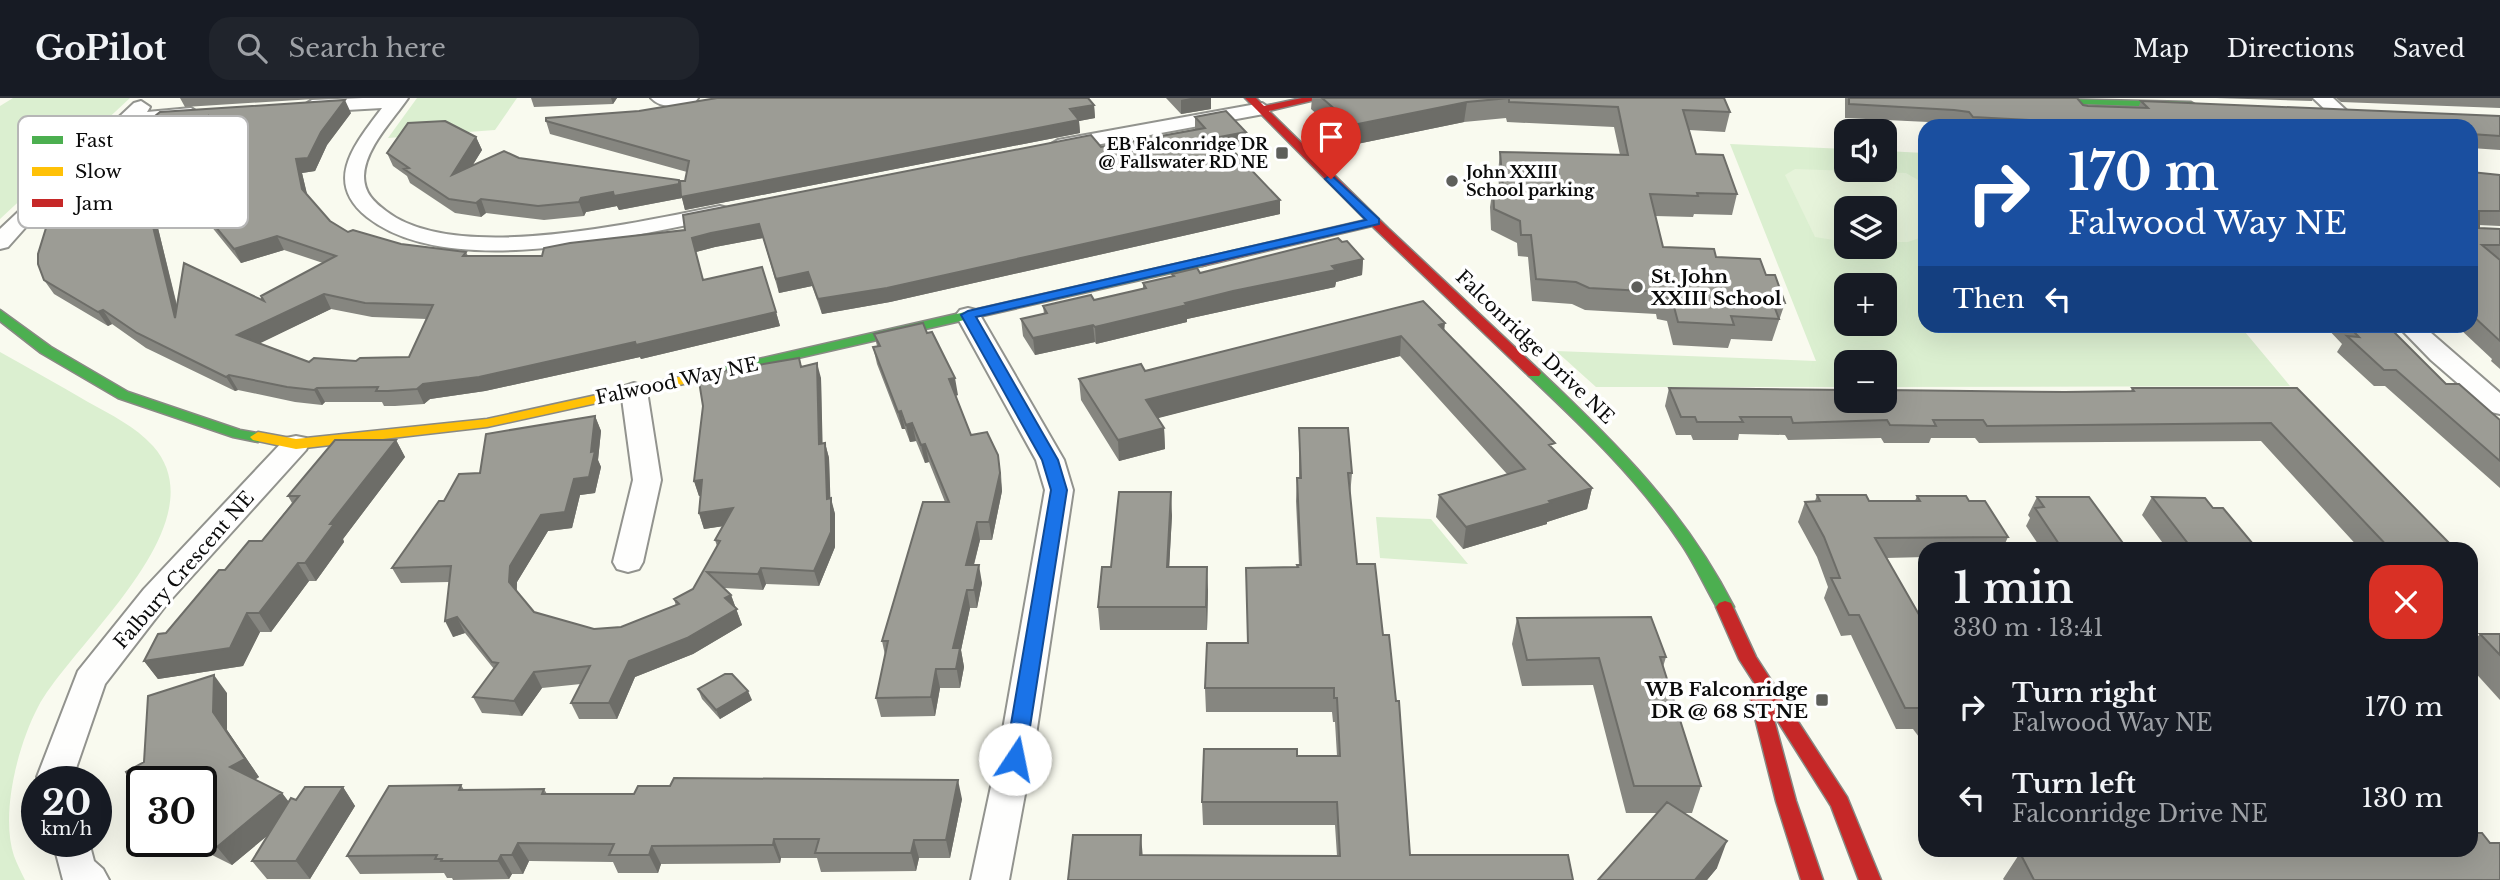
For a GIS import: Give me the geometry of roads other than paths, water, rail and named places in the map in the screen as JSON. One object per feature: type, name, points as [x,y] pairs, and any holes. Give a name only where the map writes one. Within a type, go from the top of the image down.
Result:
[{"type":"street","points":[[131,116],[151,98]]},
{"type":"street","points":[[660,98],[668,101],[689,98]]},
{"type":"street","points":[[1035,150],[1256,103],[1318,98]]},
{"type":"street","points":[[2008,98],[2203,106]]},
{"type":"street","points":[[292,107],[398,100]]},
{"type":"street","points":[[398,100],[363,151],[354,171],[357,194],[375,218],[414,236],[479,245],[603,236],[738,209]]},
{"type":"street","name":"Falconridge Drive NE","points":[[1256,103],[1374,222],[1562,399],[1645,485],[1688,539],[1720,596],[1748,659],[1840,803],[1870,880]]},
{"type":"street","points":[[2316,104],[2344,112]]},
{"type":"street","points":[[170,116],[211,113]]},
{"type":"street","name":"Falwood Way NE","points":[[0,314],[46,351],[122,395],[238,434],[296,444],[486,423],[1374,222]]},
{"type":"street","points":[[0,242],[18,223]]},
{"type":"street","points":[[968,315],[1050,460],[1059,490],[1019,734],[990,880]]},
{"type":"street","points":[[2417,333],[2500,406]]},
{"type":"street","points":[[628,562],[647,480],[634,391]]},
{"type":"street","name":"Falbury Crescent NE","points":[[59,766],[90,680],[155,597],[296,444]]},
{"type":"street","name":"Falconridge Drive NE","points":[[1748,659],[1786,801],[1812,880]]},
{"type":"street","points":[[74,857],[77,870],[90,880]]},
{"type":"place","name":"EB Falconridge DR @ Fallswater RD NE","points":[[1282,153]]},
{"type":"place","name":"John XXIII School parking","points":[[1452,181]]},
{"type":"place","name":"St. John XXIII School","points":[[1637,287]]},
{"type":"place","name":"WB Falconridge DR @ 68 ST NE","points":[[1822,700]]}]
